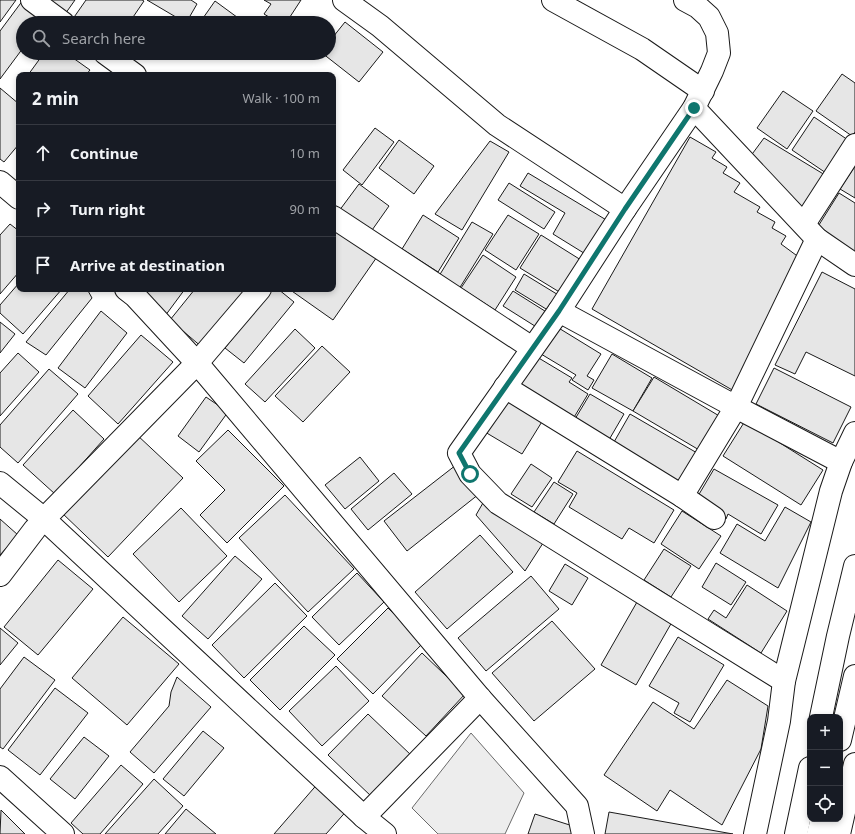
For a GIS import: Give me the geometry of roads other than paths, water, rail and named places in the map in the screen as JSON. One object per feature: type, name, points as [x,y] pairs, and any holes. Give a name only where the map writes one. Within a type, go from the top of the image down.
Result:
[{"type":"street","points":[[32,0],[54,16]]},
{"type":"street","points":[[344,0],[380,26],[497,125],[625,209]]},
{"type":"street","points":[[553,0],[642,49],[698,100],[811,231],[855,265]]},
{"type":"street","points":[[685,0],[698,7],[709,17],[717,33],[719,53],[698,100],[559,311],[459,453],[470,474],[498,503],[784,681]]},
{"type":"street","points":[[115,60],[131,72]]},
{"type":"street","points":[[682,496],[736,407],[811,231],[855,145]]},
{"type":"street","points":[[0,182],[16,195]]},
{"type":"street","points":[[336,219],[532,348]]},
{"type":"street","points":[[130,292],[197,363],[480,698],[577,806],[583,834]]},
{"type":"street","points":[[0,575],[44,519],[197,363],[257,292]]},
{"type":"street","points":[[559,311],[841,462]]},
{"type":"street","points":[[505,387],[682,496],[714,518]]},
{"type":"street","points":[[755,834],[779,721],[784,681],[831,491],[841,462],[855,433]]},
{"type":"street","points":[[0,483],[44,519],[364,817],[385,834]]},
{"type":"street","points":[[822,714],[855,566]]},
{"type":"street","points":[[843,727],[855,676]]},
{"type":"street","points":[[364,817],[480,698]]},
{"type":"street","points":[[839,834],[855,764]]},
{"type":"street","points":[[0,777],[63,834]]},
{"type":"street","points":[[796,834],[807,782]]},
{"type":"street","points":[[818,834],[821,822]]}]
